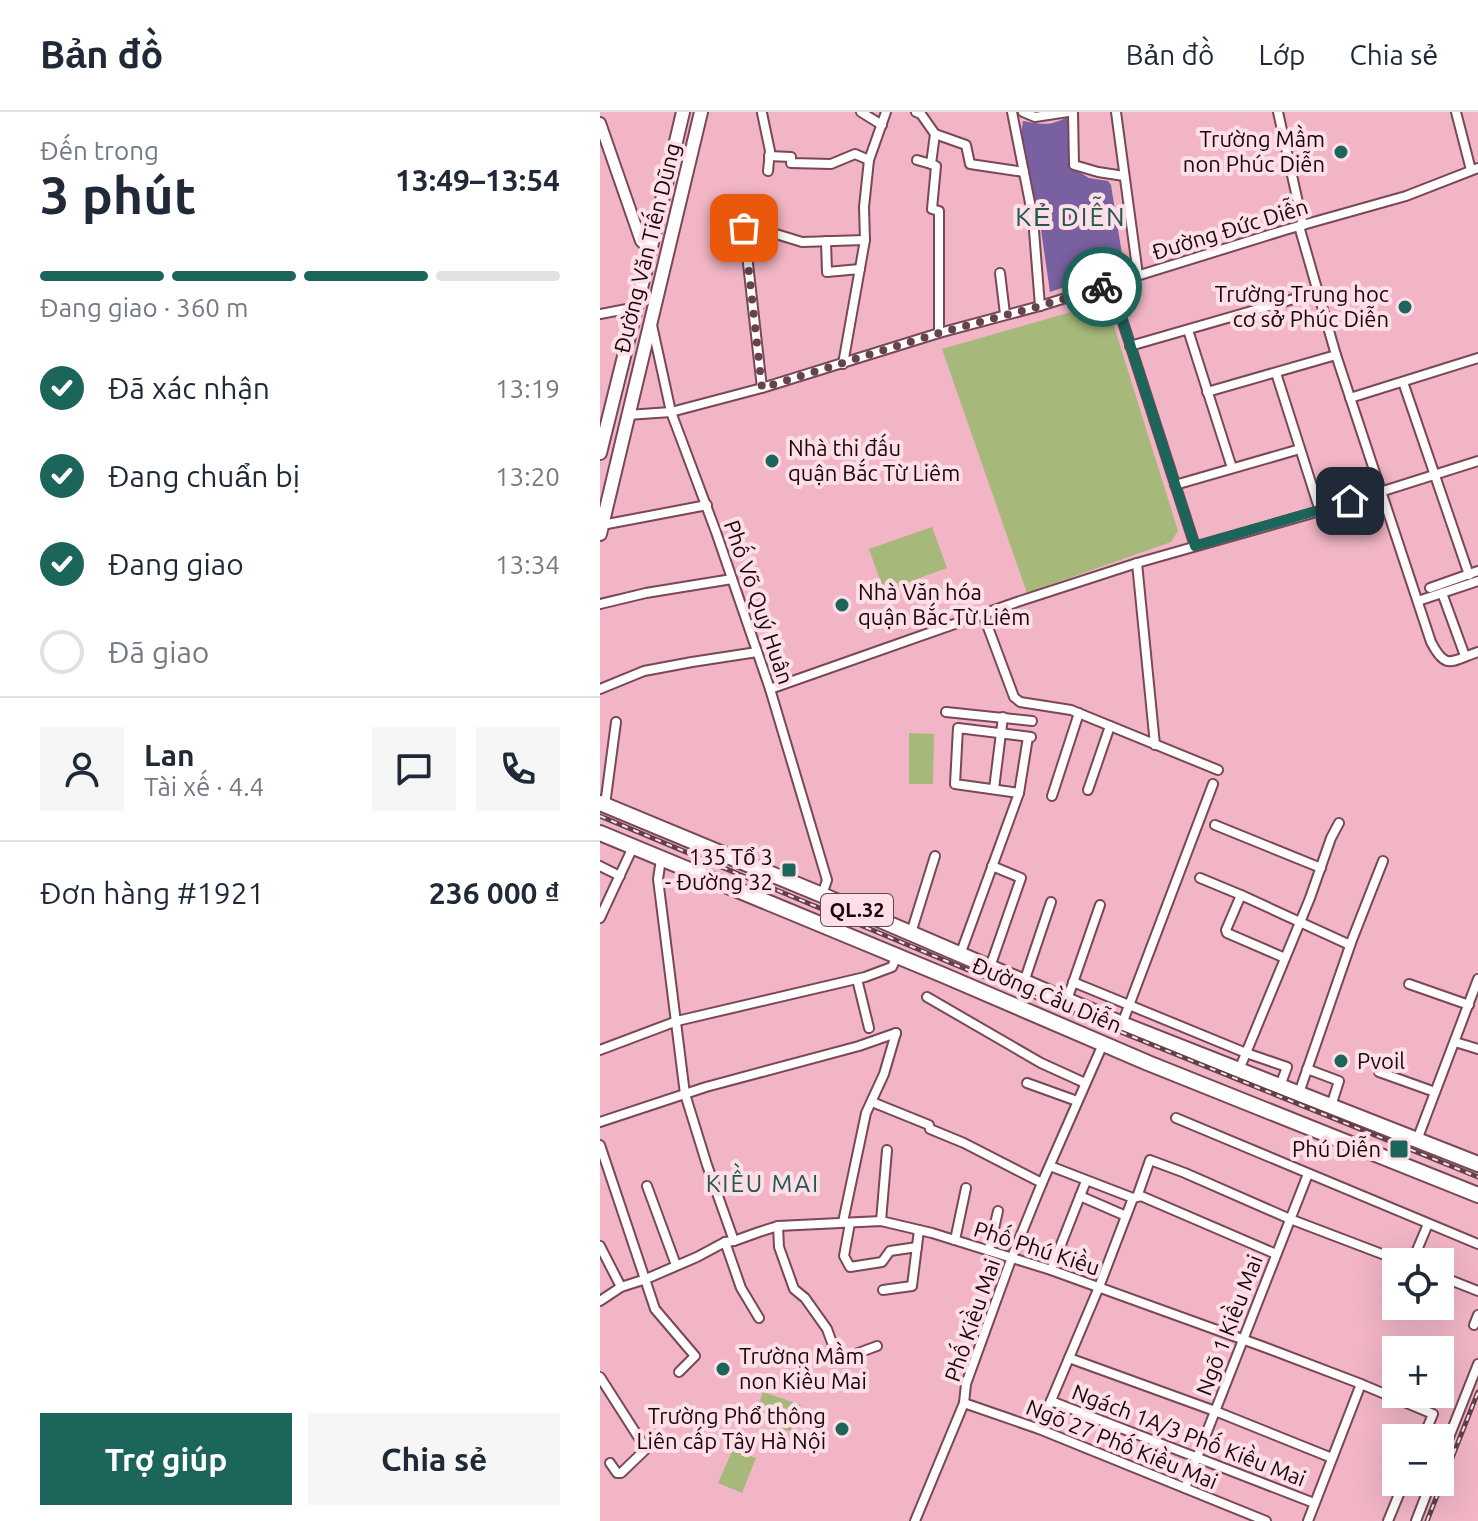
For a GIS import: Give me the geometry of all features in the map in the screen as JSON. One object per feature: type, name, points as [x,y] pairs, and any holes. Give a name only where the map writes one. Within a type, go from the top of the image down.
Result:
[{"type":"highway","name":"Đường Cầu Diễn","points":[[603,804],[1122,1024],[1478,1164]]},
{"type":"highway","name":"Đường Cầu Diễn","points":[[600,833],[1103,1044],[1478,1195]]},
{"type":"highway","points":[[990,995],[995,970]]},
{"type":"main road","name":"Đường Văn Tiến Dũng","points":[[600,453],[604,420],[637,307],[683,112]]},
{"type":"main road","name":"Đường Văn Tiến Dũng","points":[[601,530],[701,112]]},
{"type":"street","points":[[861,112],[882,125]]},
{"type":"street","points":[[843,364],[865,240],[864,207],[869,160],[886,112]]},
{"type":"street","points":[[916,112],[921,114],[935,134],[966,145],[970,164],[1024,172]]},
{"type":"street","points":[[1012,112],[1033,218],[1040,306]]},
{"type":"street","points":[[1024,112],[1035,117],[1070,112],[1074,165],[1124,176]]},
{"type":"street","points":[[1116,112],[1138,275]]},
{"type":"street","points":[[1278,112],[1301,226],[1336,355],[1431,642],[1444,662],[1478,652]]},
{"type":"street","points":[[1456,112],[1475,169]]},
{"type":"street","points":[[762,113],[769,156],[768,171]]},
{"type":"street","points":[[600,123],[641,241],[650,250]]},
{"type":"street","points":[[931,164],[935,134]]},
{"type":"street","points":[[769,156],[791,157],[791,163],[831,164],[855,154],[869,160]]},
{"type":"street","points":[[917,160],[936,166],[932,209],[939,211],[939,333]]},
{"type":"street","name":"Đường Đức Diễn","points":[[627,415],[671,412],[762,388],[1406,196],[1475,169]]},
{"type":"street","points":[[744,228],[762,388]]},
{"type":"street","points":[[776,234],[802,242],[865,240]]},
{"type":"street","points":[[826,241],[827,272],[860,269]]},
{"type":"street","points":[[1000,273],[1005,314]]},
{"type":"street","points":[[1111,285],[1195,546]]},
{"type":"street","points":[[1130,346],[1318,292]]},
{"type":"street","points":[[600,314],[637,307]]},
{"type":"street","name":"Phố Võ Quý Huân","points":[[651,321],[671,412],[707,505],[770,689],[827,880],[822,895]]},
{"type":"street","points":[[1188,330],[1232,468]]},
{"type":"street","points":[[1207,392],[1336,355]]},
{"type":"street","points":[[1350,398],[1478,358]]},
{"type":"street","points":[[1276,373],[1320,511]]},
{"type":"street","points":[[1403,382],[1434,475],[1473,573],[1430,588]]},
{"type":"street","points":[[1175,485],[1300,449]]},
{"type":"street","points":[[770,689],[1137,563],[1320,511],[1478,461]]},
{"type":"street","points":[[601,530],[707,505]]},
{"type":"street","points":[[1137,563],[1155,745]]},
{"type":"street","points":[[600,604],[732,579]]},
{"type":"street","points":[[1418,601],[1478,581]]},
{"type":"street","points":[[1442,593],[1465,656]]},
{"type":"street","points":[[983,614],[1014,697],[1020,702],[1079,713],[1218,770]]},
{"type":"street","points":[[600,689],[644,671],[757,652]]},
{"type":"street","points":[[946,712],[1032,721]]},
{"type":"street","points":[[1052,796],[1079,713]]},
{"type":"street","points":[[994,789],[1003,717]]},
{"type":"street","points":[[603,804],[616,722]]},
{"type":"street","points":[[1088,790],[1110,726]]},
{"type":"street","points":[[960,955],[1019,793],[1029,737],[958,728],[955,784],[1019,793]]},
{"type":"street","points":[[1122,1024],[1213,784]]},
{"type":"street","points":[[1239,1070],[1339,823]]},
{"type":"street","points":[[1215,825],[1321,868]]},
{"type":"street","points":[[600,918],[633,847]]},
{"type":"street","points":[[910,934],[935,856]]},
{"type":"street","points":[[661,859],[658,879],[685,1094],[730,1241],[741,1288],[759,1318]]},
{"type":"street","points":[[1299,1093],[1350,945],[1383,861]]},
{"type":"street","points":[[600,866],[620,876]]},
{"type":"street","points":[[992,866],[1021,878],[995,970]]},
{"type":"street","points":[[1200,878],[1350,945]]},
{"type":"street","points":[[1241,895],[1227,933],[1285,958]]},
{"type":"street","points":[[1024,982],[1051,902]]},
{"type":"street","points":[[1067,1000],[1100,905]]},
{"type":"street","points":[[600,1050],[677,1021],[857,979],[892,967],[897,956]]},
{"type":"street","points":[[857,979],[869,1028]]},
{"type":"street","points":[[1073,982],[1287,1067],[1280,1086]]},
{"type":"street","points":[[1409,984],[1469,1005]]},
{"type":"street","points":[[1417,1140],[1477,984]]},
{"type":"street","points":[[927,997],[1041,1063],[1085,1083]]},
{"type":"street","points":[[600,1122],[896,1033],[884,1074],[866,1113],[846,1223],[844,1256],[850,1267],[882,1262],[890,1251],[917,1247]]},
{"type":"street","points":[[1455,1042],[1478,1049]]},
{"type":"street","name":"Phố Kiều Mai","points":[[915,1521],[964,1403],[966,1384],[1012,1257],[1103,1044]]},
{"type":"street","points":[[1307,1069],[1339,1081],[1331,1106]]},
{"type":"street","points":[[1379,1072],[1435,1092]]},
{"type":"street","points":[[1027,1083],[1077,1101]]},
{"type":"street","points":[[872,1102],[918,1119],[929,1125],[930,1129],[1042,1183]]},
{"type":"street","points":[[1176,1118],[1478,1244]]},
{"type":"street","points":[[600,1145],[655,1309],[695,1356],[679,1372]]},
{"type":"street","points":[[881,1221],[887,1150]]},
{"type":"street","points":[[1039,1429],[1150,1160],[1382,1254]]},
{"type":"street","points":[[1050,1166],[1086,1181],[1135,1197],[1141,1196],[1276,1254]]},
{"type":"street","name":"Ngõ 1 Kiều Mai","points":[[1185,1488],[1308,1174]]},
{"type":"street","points":[[1051,1270],[1086,1181]]},
{"type":"street","points":[[647,1186],[676,1265]]},
{"type":"street","points":[[955,1240],[966,1188]]},
{"type":"street","points":[[1080,1196],[1126,1216]]},
{"type":"street","points":[[989,1250],[998,1211]]},
{"type":"street","name":"Phố Phú Kiều","points":[[600,1301],[621,1287],[730,1241],[778,1226],[881,1221],[1012,1257],[1244,1339],[1433,1414],[1429,1424]]},
{"type":"street","points":[[1418,1248],[1428,1224]]},
{"type":"street","points":[[778,1226],[779,1247],[794,1289],[805,1298],[827,1329],[838,1359],[877,1346]]},
{"type":"street","points":[[883,1290],[912,1286],[919,1230]]},
{"type":"street","points":[[600,1246],[621,1287]]},
{"type":"street","points":[[1454,1282],[1478,1291]]},
{"type":"street","points":[[1474,1325],[1478,1315]]},
{"type":"street","points":[[1069,1358],[1332,1458]]},
{"type":"street","points":[[1454,1425],[1478,1364]]},
{"type":"street","points":[[600,1377],[646,1448],[621,1473],[617,1473],[610,1463]]},
{"type":"street","points":[[1308,1521],[1361,1384]]},
{"type":"street","name":"Ngách 1A/3 Phố Kiều Mai","points":[[1051,1401],[1314,1503]]},
{"type":"street","name":"Ngõ 27 Phố Kiều Mai","points":[[964,1403],[1039,1429],[1266,1521]]},
{"type":"street","points":[[1388,1521],[1398,1496]]},
{"type":"street","points":[[1416,1521],[1426,1496]]},
{"type":"green space","points":[[1096,305],[1109,310],[1178,531],[1171,542],[1027,593],[942,349]]},
{"type":"green space","points":[[932,527],[947,568],[884,591],[869,549]]},
{"type":"green space","points":[[909,733],[934,734],[933,784],[909,784]]},
{"type":"green space","points":[[763,1392],[801,1405],[791,1432],[753,1419]]},
{"type":"green space","points":[[733,1449],[756,1458],[742,1493],[718,1483]]},
{"type":"shaded area","points":[[1070,116],[1069,166],[1089,178],[1108,181],[1111,185],[1124,267],[1050,292],[1038,209],[1020,140],[1023,121],[1048,124]]},
{"type":"railway","points":[[600,816],[951,963],[1478,1177]]},
{"type":"railway","points":[[1427,1521],[1478,1392]]},
{"type":"way so far","points":[[744,228],[762,388],[1102,287]]},
{"type":"place","name":"Trường Mầm non Phúc Diễn","points":[[1341,152]]},
{"type":"place","name":"Trường Trung học cơ sở Phúc Diễn","points":[[1405,307]]},
{"type":"place","name":"Nhà thi đấu quận Bắc Từ Liêm","points":[[772,461]]},
{"type":"place","name":"Nhà Văn hóa quận Bắc Từ Liêm","points":[[842,605]]},
{"type":"place","name":"135 Tổ 3 - Đường 32","points":[[789,870]]},
{"type":"place","name":"Pvoil","points":[[1341,1061]]},
{"type":"place","name":"Phú Diễn","points":[[1399,1149]]},
{"type":"place","name":"Trường Mầm non Kiều Mai","points":[[723,1369]]},
{"type":"place","name":"Trường Phổ thông Liên cấp Tây Hà Nội","points":[[842,1429]]},
{"type":"district","name":"KẺ DIỄN","points":[[1071,217]]},
{"type":"district","name":"KIỀU MAI","points":[[763,1184]]},
{"type":"route","points":[[1102,287],[1111,285],[1195,546],[1350,501]]}]
